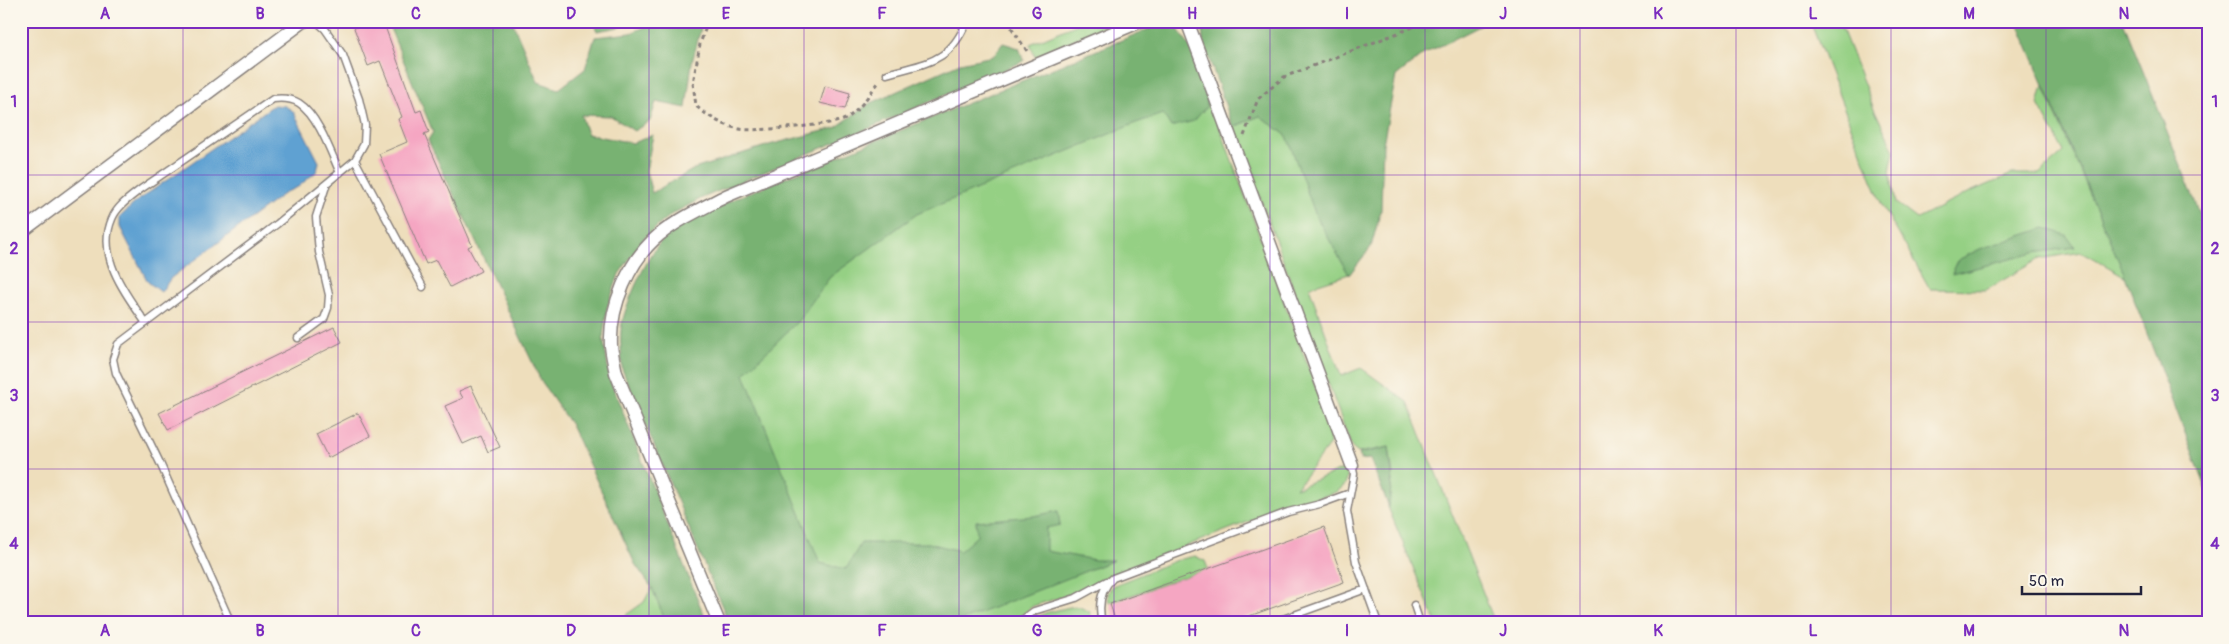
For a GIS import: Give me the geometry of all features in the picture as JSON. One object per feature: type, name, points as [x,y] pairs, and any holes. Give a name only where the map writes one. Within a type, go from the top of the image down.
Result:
[{"type":"street","points":[[21,232],[304,21]]},
{"type":"street","points":[[719,623],[616,373],[611,346],[613,320],[626,278],[640,257],[658,237],[688,216],[783,171],[1141,21]]},
{"type":"street","points":[[1187,21],[1352,465]]},
{"type":"lane","points":[[231,623],[160,463],[116,373],[113,359],[118,344],[355,160],[364,144],[365,125],[359,99],[343,55],[325,29],[316,21]]},
{"type":"lane","points":[[887,74],[932,61],[950,51],[961,35],[967,21]]},
{"type":"lane","points":[[146,324],[128,300],[118,281],[110,255],[108,236],[112,218],[123,204],[141,188],[273,99],[286,98],[300,103],[313,117],[340,173]]},
{"type":"lane","points":[[355,160],[423,287]]},
{"type":"lane","points":[[298,338],[324,319],[328,308],[329,295],[319,252],[316,217],[326,184]]},
{"type":"lane","points":[[1352,465],[1354,474],[1347,511],[1356,562],[1378,623]]},
{"type":"lane","points":[[1018,623],[1034,611],[1076,598],[1113,578],[1288,512],[1320,504],[1350,493]]},
{"type":"lane","points":[[1102,623],[1100,613],[1101,596],[1106,585],[1113,578]]},
{"type":"lane","points":[[1272,623],[1366,589]]},
{"type":"lane","points":[[1414,605],[1420,623]]},
{"type":"path","points":[[708,21],[700,44],[693,83],[696,106],[712,119],[741,129],[800,126],[844,120],[864,102],[887,74]]},
{"type":"path","points":[[1007,21],[1025,46],[1034,66]]},
{"type":"path","points":[[1238,155],[1258,99],[1284,77],[1429,21]]},
{"type":"green space","points":[[387,21],[512,21],[538,82],[559,89],[585,69],[595,37],[631,33],[659,21],[703,21],[692,62],[686,108],[656,102],[650,121],[634,131],[611,116],[581,115],[587,134],[633,143],[653,135],[646,171],[652,193],[694,169],[769,145],[835,128],[869,104],[960,63],[993,56],[1003,43],[1019,48],[1024,61],[702,198],[672,214],[645,237],[619,274],[607,308],[603,337],[610,380],[707,623],[666,623],[652,588],[635,564],[571,425],[542,383],[428,140],[433,132]]},
{"type":"green space","points":[[593,21],[631,21],[630,25],[597,31]]},
{"type":"green space","points":[[1085,21],[1115,21],[1035,57],[1030,44]]},
{"type":"green space","points":[[1202,21],[1490,21],[1424,54],[1396,76],[1383,144],[1381,210],[1371,247],[1349,275],[1316,216],[1287,136],[1260,116],[1233,127],[1203,41]]},
{"type":"green space","points":[[1810,21],[1839,21],[1872,104],[1894,151],[1890,171],[1896,203],[1917,219],[1970,192],[2012,174],[2039,174],[2064,152],[2038,104],[2043,85],[2126,277],[2082,252],[2039,259],[1986,290],[1930,289],[1881,203]]},
{"type":"green space","points":[[2017,21],[2123,21],[2208,234],[2208,493],[2125,276]]},
{"type":"green space","points":[[1174,25],[1193,52],[1204,85],[1207,106],[1194,121],[1171,127],[1163,114],[1136,123],[917,214],[830,277],[798,321],[744,374],[820,563],[846,569],[861,543],[929,543],[960,551],[977,536],[976,521],[1034,516],[1058,511],[1060,525],[1046,528],[1046,551],[1095,560],[1114,560],[955,623],[729,623],[622,369],[621,334],[625,313],[640,276],[661,241],[675,228],[736,198],[1156,26]]},
{"type":"green space","points":[[1206,90],[1329,424],[1330,444],[1296,488],[1346,468],[1347,479],[1343,487],[1336,492],[1253,520],[1109,576],[1077,592],[1033,606],[1012,623],[946,623],[1022,592],[1112,561],[840,575],[817,569],[740,372],[828,276],[917,211]]},
{"type":"green space","points":[[1261,115],[1288,136],[1349,274],[1309,287],[1341,376],[1361,368],[1408,402],[1495,623],[1436,623],[1388,507],[1393,475],[1389,447],[1358,453],[1352,448],[1234,127]]},
{"type":"green space","points":[[2045,228],[2066,235],[2075,247],[2034,253],[1952,274],[1958,260],[1980,249]]},
{"type":"green space","points":[[1389,447],[1392,475],[1389,507],[1370,459],[1361,460],[1359,454]]},
{"type":"green space","points":[[1195,556],[1205,561],[1208,569],[1109,603],[1108,593],[1112,586],[1177,560]]},
{"type":"green space","points":[[652,587],[669,623],[615,623],[644,602]]},
{"type":"green space","points":[[1070,607],[1079,607],[1089,611],[1094,623],[1029,623],[1045,613]]},
{"type":"water","points":[[274,105],[285,106],[293,111],[319,162],[317,171],[298,187],[286,192],[171,278],[161,292],[148,282],[120,227],[120,217],[137,201]]},
{"type":"building","points":[[372,21],[383,21],[416,112],[421,110],[429,132],[424,134],[472,245],[468,247],[481,271],[450,287],[436,260],[426,264],[379,154],[407,142],[398,119],[402,117],[380,61],[368,66],[354,28]]},
{"type":"building","points":[[825,86],[850,93],[845,109],[820,103]]},
{"type":"building","points":[[334,327],[342,342],[168,430],[159,413]]},
{"type":"building","points":[[471,386],[500,447],[488,452],[481,436],[463,444],[445,406],[463,398],[459,391]]},
{"type":"building","points":[[358,413],[370,436],[328,458],[316,434]]},
{"type":"building","points":[[1324,527],[1344,582],[1230,623],[1116,623],[1110,604]]}]
